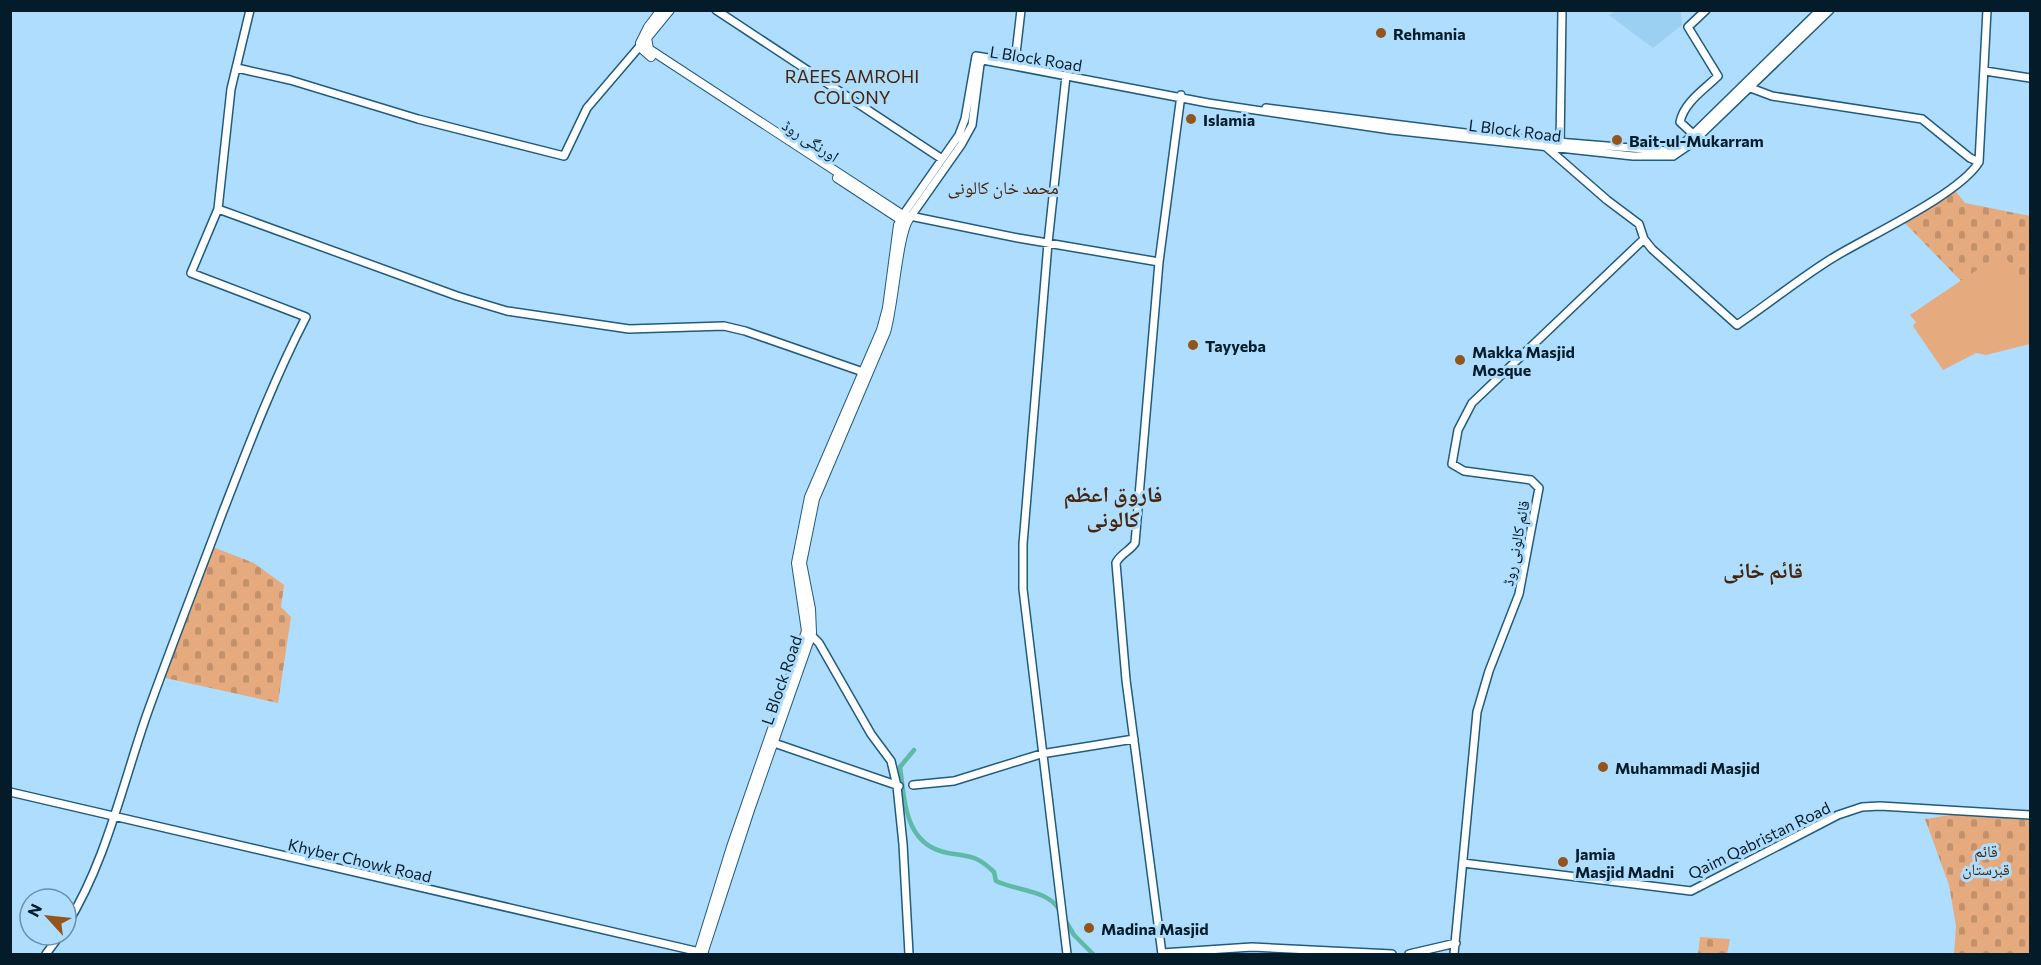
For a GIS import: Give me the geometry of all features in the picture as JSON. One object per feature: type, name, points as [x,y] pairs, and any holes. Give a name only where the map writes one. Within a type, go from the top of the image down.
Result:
[{"type":"main road","points":[[640,46],[642,36],[661,10]]},
{"type":"main road","name":"اورنگی روڈ","points":[[670,10],[647,38],[649,49],[906,219]]},
{"type":"main road","name":"اورنگی روڈ","points":[[640,46],[660,63],[906,219]]},
{"type":"main road","name":"L Block Road","points":[[701,953],[774,743],[809,632],[796,559],[808,497],[888,309],[906,219]]},
{"type":"main road","name":"L Block Road","points":[[800,575],[814,499],[891,315],[906,219]]},
{"type":"main road","name":"L Block Road","points":[[701,953],[809,632]]},
{"type":"street","points":[[78,906],[88,890],[102,856],[112,816],[149,708],[229,496],[279,370],[306,317],[191,273],[218,209],[227,117],[250,10]]},
{"type":"street","points":[[716,10],[942,159]]},
{"type":"street","points":[[1015,62],[1022,10]]},
{"type":"street","points":[[1560,146],[1562,10]]},
{"type":"street","points":[[1693,134],[1680,122],[1682,115],[1686,106],[1718,76],[1688,27],[1706,10]]},
{"type":"street","name":"L Block Road","points":[[906,219],[961,145],[972,125],[981,61],[1319,121],[1544,144],[1603,154],[1675,155],[1692,143],[1830,10]]},
{"type":"street","points":[[1544,144],[1607,200],[1639,224],[1644,239],[1737,325],[1832,259],[1869,240],[1964,180],[1979,162],[1988,10]]},
{"type":"street","name":"L Block Road","points":[[1560,146],[1668,151],[1680,147],[1815,12]]},
{"type":"street","points":[[237,68],[290,80],[418,119],[564,156],[587,108],[640,46]]},
{"type":"street","name":"L Block Road","points":[[906,219],[963,126],[976,56],[1181,97]]},
{"type":"street","points":[[1985,71],[2031,78]]},
{"type":"street","points":[[1066,76],[1048,243],[1023,573],[1041,754],[1067,954]]},
{"type":"street","points":[[1748,87],[1772,96],[1922,119],[1970,158],[1979,162]]},
{"type":"street","points":[[1181,97],[1159,262],[1135,543],[1130,551],[1118,558],[1116,563],[1124,667],[1162,954],[1252,951],[1392,954]]},
{"type":"street","points":[[218,209],[457,296],[507,311],[629,329],[724,326],[745,331],[862,372]]},
{"type":"street","points":[[906,219],[1159,262]]},
{"type":"street","name":"قائم کالونی روڈ","points":[[1454,954],[1478,712],[1489,671],[1519,594],[1539,488],[1531,480],[1464,471],[1452,464],[1458,430],[1472,403],[1644,239]]},
{"type":"street","points":[[809,632],[871,734],[891,761],[898,786],[909,954]]},
{"type":"street","points":[[913,785],[954,781],[1041,754],[1134,739]]},
{"type":"street","points":[[774,743],[898,786]]},
{"type":"street","name":"Khyber Chowk Road","points":[[10,792],[701,953]]},
{"type":"street","name":"Qaim Qabristan Road","points":[[1463,863],[1691,891],[1838,815],[1862,807],[1880,806],[2031,815]]},
{"type":"street","points":[[1409,954],[1456,943]]},
{"type":"shaded area","points":[[1616,11],[1681,11],[1682,25],[1653,48],[1609,15]]},
{"type":"green space","points":[[1953,188],[1965,203],[2030,216],[2030,289],[2002,254],[1961,281],[1904,222]]},
{"type":"green space","points":[[2002,253],[2030,289],[2030,344],[1986,355],[1976,353],[1943,370],[1913,326],[1916,322],[1910,315]]},
{"type":"green space","points":[[210,546],[254,563],[284,585],[281,607],[291,617],[278,703],[161,677]]},
{"type":"green space","name":"قائم قبرستان","points":[[1963,813],[2030,818],[2030,954],[1954,954],[1956,926],[1949,885],[1925,819]]},
{"type":"green space","points":[[1700,937],[1730,939],[1727,954],[1698,954]]},
{"type":"waterway","points":[[914,750],[900,767],[909,820],[923,841],[948,853],[978,860],[994,872],[996,881],[1040,894],[1048,898],[1060,911]]},
{"type":"waterway","points":[[1064,918],[1074,935],[1093,954]]},
{"type":"place","name":"Rehmania","points":[[1381,33]]},
{"type":"place","name":"Islamia","points":[[1191,119]]},
{"type":"place","name":"Bait-ul-Mukarram","points":[[1617,140]]},
{"type":"place","name":"Tayyeba","points":[[1193,345]]},
{"type":"place","name":"Makka Masjid Mosque","points":[[1460,360]]},
{"type":"place","name":"Muhammadi Masjid","points":[[1603,767]]},
{"type":"place","name":"Jamia Masjid Madni","points":[[1563,862]]},
{"type":"place","name":"Madina Masjid","points":[[1089,928]]},
{"type":"district","name":"RAEES AMROHI COLONY","points":[[852,86]]},
{"type":"district","name":"محمد خان کالونی","points":[[1003,187]]},
{"type":"district","name":"فاروق اعظم کالونی","points":[[1113,506]]},
{"type":"district","name":"قائم خانى","points":[[1763,569]]}]
